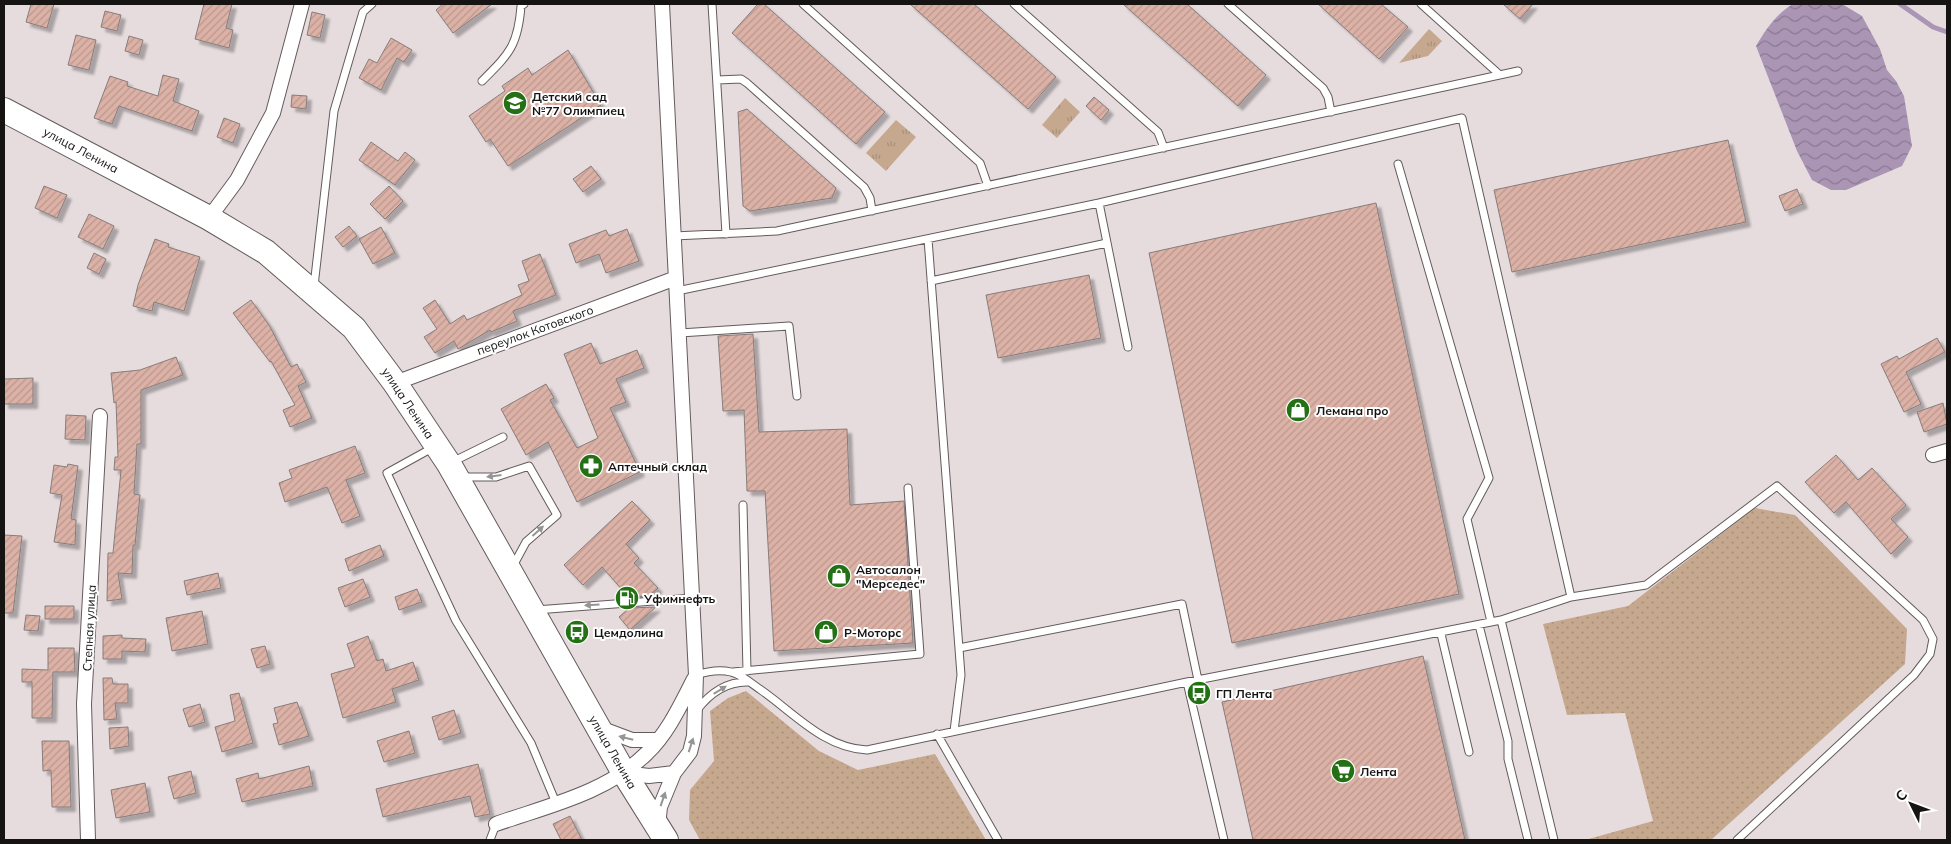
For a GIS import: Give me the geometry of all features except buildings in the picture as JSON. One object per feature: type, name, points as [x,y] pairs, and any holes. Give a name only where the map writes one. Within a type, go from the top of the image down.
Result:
[{"type":"highway","name":"улица Ленина","points":[[4,110],[209,218],[266,252],[354,328],[395,383],[447,462],[511,571],[624,773],[662,833]]},
{"type":"street","points":[[209,218],[237,180],[273,113],[302,4]]},
{"type":"street","points":[[662,4],[696,675],[694,736],[690,752],[674,773],[660,807],[662,833]]},
{"type":"street","name":"переулок Котовского","points":[[395,383],[676,285]]},
{"type":"street","name":"Степная улица","points":[[88,840],[84,704],[100,416]]},
{"type":"street","points":[[1933,455],[1947,451]]},
{"type":"street","points":[[496,824],[583,794],[624,773],[648,752],[657,740],[680,707],[696,675]]},
{"type":"street","points":[[598,726],[632,740],[657,740]]},
{"type":"street","points":[[624,773],[649,776],[674,773]]},
{"type":"lane","points":[[313,291],[334,111],[363,12],[372,4]]},
{"type":"lane","points":[[482,81],[508,55],[519,32],[521,6],[524,4]]},
{"type":"lane","points":[[712,4],[726,234]]},
{"type":"lane","points":[[803,4],[980,163],[984,167],[988,186]]},
{"type":"lane","points":[[1014,4],[1158,132],[1164,148]]},
{"type":"lane","points":[[1228,4],[1323,88],[1328,97],[1331,112]]},
{"type":"lane","points":[[1421,4],[1500,75]]},
{"type":"lane","points":[[674,236],[777,231],[1518,71]]},
{"type":"lane","points":[[717,80],[741,79],[747,83],[864,187],[870,198],[872,211]]},
{"type":"lane","points":[[676,285],[928,239],[1099,203],[1462,118],[1571,598]]},
{"type":"lane","points":[[1398,164],[1489,478],[1467,519],[1491,622]]},
{"type":"lane","points":[[1099,203],[1128,347]]},
{"type":"lane","points":[[928,239],[962,675],[954,730]]},
{"type":"lane","points":[[931,281],[1107,243]]},
{"type":"lane","points":[[680,333],[789,326],[796,396]]},
{"type":"lane","points":[[503,438],[447,462],[387,473],[456,621],[532,742],[556,803]]},
{"type":"lane","points":[[447,462],[496,477],[530,466],[557,515],[526,542],[511,571]]},
{"type":"lane","points":[[732,672],[751,682],[833,743],[852,749],[867,750],[1187,682],[1441,634],[1502,620],[1571,598],[1646,585],[1777,486],[1923,620],[1933,638],[1930,654],[1914,675],[1737,840]]},
{"type":"lane","points":[[696,675],[710,671],[747,671],[920,654],[908,488]]},
{"type":"lane","points":[[743,505],[747,671]]},
{"type":"lane","points":[[533,610],[692,598]]},
{"type":"lane","points":[[959,648],[1182,604],[1198,680]]},
{"type":"lane","points":[[1502,620],[1554,840]]},
{"type":"lane","points":[[1480,625],[1508,741],[1508,759],[1528,840]]},
{"type":"lane","points":[[1441,634],[1469,752]]},
{"type":"lane","points":[[695,712],[706,698],[722,687],[737,682],[751,682]]},
{"type":"lane","points":[[1187,682],[1224,840]]},
{"type":"lane","points":[[938,734],[998,840]]},
{"type":"lane","points":[[490,840],[496,824]]},
{"type":"green space","points":[[1429,29],[1442,41],[1428,56],[1399,63]]},
{"type":"green space","points":[[1065,98],[1080,112],[1057,138],[1042,125]]},
{"type":"green space","points":[[896,120],[916,137],[886,171],[866,153]]},
{"type":"green space","points":[[1755,508],[1795,515],[1907,629],[1905,664],[1711,840],[1585,840],[1653,821],[1625,713],[1567,715],[1543,624],[1628,606]]},
{"type":"green space","points":[[746,691],[819,751],[858,770],[935,754],[986,840],[700,840],[689,820],[690,790],[714,761],[710,711],[728,698]]},
{"type":"water","points":[[1793,4],[1842,4],[1862,16],[1880,49],[1887,70],[1896,81],[1904,96],[1912,146],[1902,166],[1846,190],[1831,190],[1812,180],[1797,151],[1756,46],[1772,22],[1781,12]]},
{"type":"waterway","points":[[1900,4],[1933,27],[1947,32]]},
{"type":"place","name":"Детский сад №77 Олимпиец","points":[[515,103]]},
{"type":"place","name":"Лемана про","points":[[1298,410]]},
{"type":"place","name":"Аптечный склад","points":[[591,466]]},
{"type":"place","name":"Автосалон \"Мерседес\"","points":[[839,576]]},
{"type":"place","name":"Уфимнефть","points":[[627,598]]},
{"type":"place","name":"Цемдолина","points":[[577,632]]},
{"type":"place","name":"Р-Моторс","points":[[826,632]]},
{"type":"place","name":"ГП Лента","points":[[1199,693]]},
{"type":"place","name":"Лента","points":[[1343,771]]}]
